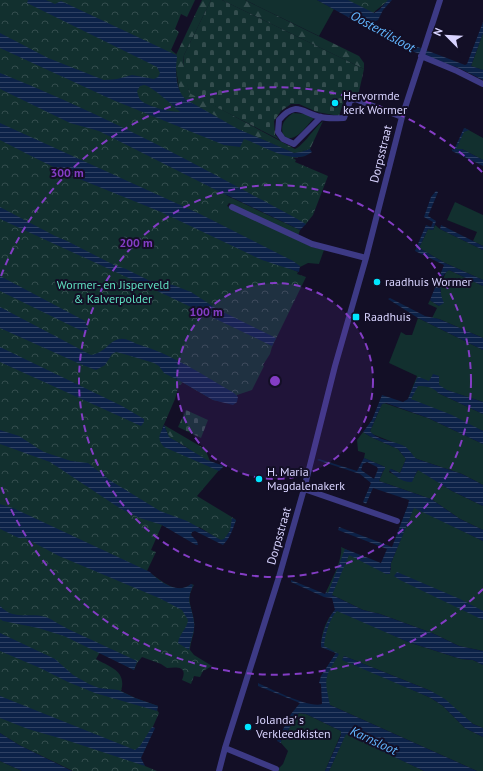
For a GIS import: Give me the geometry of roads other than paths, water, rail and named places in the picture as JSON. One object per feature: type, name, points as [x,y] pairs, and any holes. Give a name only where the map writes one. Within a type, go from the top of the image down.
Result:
[{"type":"street","name":"Dorpsstraat","points":[[220,771],[225,748],[279,576],[304,490],[335,366],[366,258],[402,117],[440,0]]},
{"type":"street","points":[[422,54],[483,84]]},
{"type":"street","points":[[321,117],[294,144],[283,139],[278,132],[279,120],[287,112],[295,109],[304,110],[321,117],[344,118],[350,101],[355,99],[402,117]]},
{"type":"street","points":[[232,207],[312,244],[366,258]]},
{"type":"street","points":[[304,490],[397,521]]},
{"type":"street","points":[[225,748],[276,769]]},
{"type":"water","points":[[28,0],[46,0],[55,4],[61,1],[176,55],[176,74],[179,90],[185,99],[238,129],[294,153],[310,149],[312,152],[305,156],[288,156],[244,139],[240,147],[224,145],[113,100],[0,48],[0,33],[48,58],[104,80],[117,79],[132,75],[154,79],[158,77],[160,73],[157,67],[27,3]],"holes":[[[140,86],[147,86],[162,97],[180,112],[155,107],[142,101],[137,91]]]},
{"type":"water","name":"Oostertilsloot","points":[[317,0],[348,0],[374,13],[379,10],[388,0],[392,0],[383,10],[378,20],[374,22],[375,24],[402,41],[465,65],[467,64],[483,22],[483,33],[471,66],[483,70],[483,80],[459,68],[406,49]]},
{"type":"water","points":[[0,73],[32,86],[125,129],[187,160],[306,224],[300,230],[214,189],[99,131],[70,123],[0,89]]},
{"type":"water","points":[[0,123],[200,214],[293,261],[300,266],[299,272],[262,260],[161,212],[77,178],[37,159],[0,140]]},
{"type":"water","points":[[464,128],[469,130],[464,132],[456,149],[462,149],[483,160],[483,166],[452,151],[452,149],[454,150]]},
{"type":"water","points":[[436,191],[438,192],[428,216],[436,221],[433,230],[428,229],[419,248],[445,263],[483,280],[483,286],[449,270],[445,273],[441,281],[440,290],[444,303],[439,306],[430,300],[444,265],[415,251],[426,225],[431,227],[433,222],[424,217],[431,197]]},
{"type":"water","points":[[0,207],[114,265],[126,269],[150,281],[173,285],[191,292],[217,309],[276,338],[272,346],[168,296],[0,219]]},
{"type":"water","points":[[441,225],[483,246],[483,250],[440,229]]},
{"type":"water","points":[[0,276],[85,321],[88,329],[86,333],[0,291]]},
{"type":"water","points":[[390,298],[425,316],[439,319],[483,338],[483,350],[418,318],[388,299]]},
{"type":"water","points":[[0,307],[91,355],[100,352],[116,340],[120,339],[127,340],[163,353],[234,393],[238,397],[237,402],[233,405],[213,400],[164,373],[159,366],[154,363],[116,352],[112,354],[105,365],[96,370],[80,364],[0,328]]},
{"type":"water","points":[[0,347],[122,406],[144,419],[144,422],[141,426],[0,362]]},
{"type":"water","points":[[433,374],[439,376],[439,385],[447,390],[483,402],[483,414],[438,393],[432,388],[418,386],[411,399],[452,415],[483,431],[483,444],[428,418],[386,403],[382,404],[370,431],[376,436],[404,446],[417,459],[462,474],[483,485],[483,506],[452,491],[418,470],[412,482],[399,479],[389,470],[391,469],[400,473],[406,459],[398,449],[363,432],[372,420],[382,395],[403,402],[408,399],[417,378],[419,377],[429,381]]},
{"type":"water","points":[[164,425],[169,437],[207,460],[224,466],[219,471],[164,447],[159,439]]},
{"type":"water","points":[[0,430],[19,436],[44,452],[71,461],[88,463],[111,481],[160,511],[187,521],[221,540],[224,539],[230,531],[232,518],[236,520],[231,533],[223,545],[195,531],[192,532],[191,535],[197,541],[198,545],[196,545],[162,525],[140,518],[121,509],[50,462],[0,444]]},
{"type":"water","name":"Karnsloot","points":[[364,458],[385,467],[379,481],[431,499],[460,519],[483,530],[483,541],[414,508],[391,563],[390,574],[386,574],[349,555],[332,595],[363,610],[380,614],[432,633],[459,646],[483,651],[483,665],[473,660],[461,659],[408,642],[337,611],[328,627],[324,646],[339,654],[330,669],[326,683],[330,705],[477,771],[424,771],[346,734],[329,771],[325,771],[341,735],[341,731],[306,714],[299,713],[281,743],[277,741],[291,714],[300,703],[258,686],[258,683],[281,694],[309,704],[322,704],[321,684],[319,683],[321,676],[336,653],[321,647],[325,627],[335,610],[332,598],[324,597],[291,582],[291,580],[325,594],[326,592],[328,593],[345,549],[381,563],[387,549],[338,530],[339,527],[392,547],[408,505],[409,500],[373,488],[366,504],[363,502],[371,483],[360,474],[317,460],[319,459],[357,471]],"holes":[[[367,462],[378,469],[374,479],[361,470],[363,464]]]},
{"type":"water","points":[[0,504],[13,508],[150,572],[158,580],[169,586],[180,588],[191,584],[193,585],[189,601],[194,629],[189,650],[178,643],[188,620],[182,610],[159,598],[59,556],[25,538],[19,538],[0,529]]},
{"type":"water","points":[[397,572],[460,599],[483,611],[483,620],[400,580],[394,576]]},
{"type":"water","points":[[0,606],[5,611],[16,615],[49,618],[68,629],[137,661],[134,670],[64,636],[38,628],[3,621],[0,619]]},
{"type":"water","points":[[0,633],[55,659],[73,675],[89,684],[99,688],[118,690],[158,706],[157,711],[95,693],[0,651]]},
{"type":"water","points":[[344,656],[431,691],[445,699],[473,724],[483,728],[483,737],[465,728],[443,706],[431,698],[342,660]]},
{"type":"water","points":[[0,696],[135,750],[140,746],[152,727],[155,728],[141,758],[145,766],[28,729],[0,718]]},
{"type":"water","points":[[0,733],[19,745],[72,771],[22,771],[0,761]]},
{"type":"place","name":"Hervormde kerk Wormer","points":[[335,103]]},
{"type":"place","name":"raadhuis Wormer","points":[[377,282]]},
{"type":"place","name":"Raadhuis","points":[[356,317]]},
{"type":"place","name":"H. Maria Magdalenakerk","points":[[259,479]]},
{"type":"place","name":"Jolanda' s Verkleedkisten","points":[[248,727]]},
{"type":"park label","name":"Wormer- en Jisperveld & Kalverpolder","points":[[113,292]]}]
